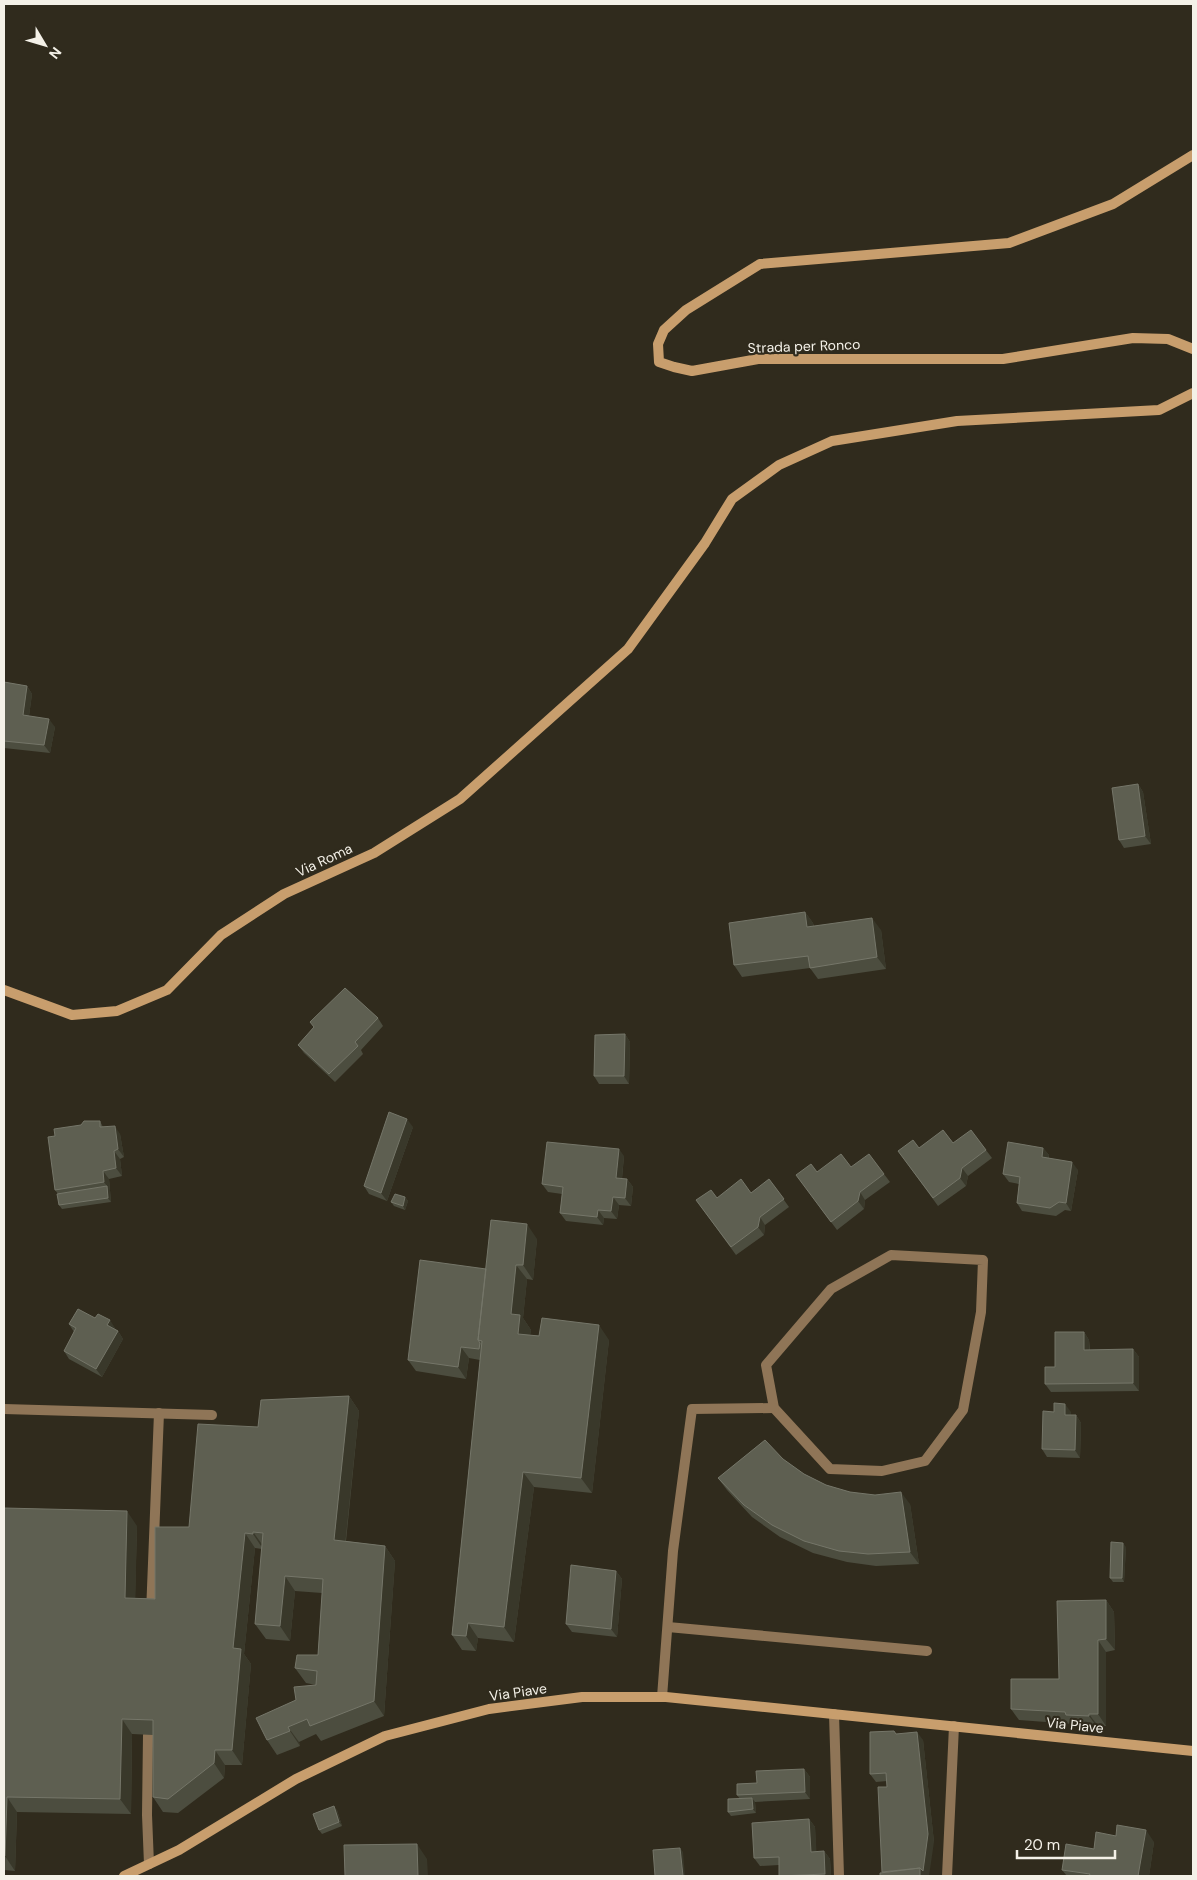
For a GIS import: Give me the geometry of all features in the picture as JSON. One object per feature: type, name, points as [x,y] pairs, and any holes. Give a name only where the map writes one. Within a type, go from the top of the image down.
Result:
[{"type":"street","name":"Strada per Ronco","points":[[1193,155],[1113,204],[1009,243],[760,264],[686,310],[664,330],[658,344],[659,362],[692,371],[758,359],[1003,359],[1133,338],[1168,339],[1193,349]]},
{"type":"street","name":"Via Roma","points":[[4,990],[72,1015],[117,1011],[167,990],[221,934],[284,894],[374,853],[460,799],[628,649],[705,543],[732,499],[779,465],[832,441],[957,421],[1159,410],[1193,393]]},
{"type":"street","points":[[662,1697],[674,1551],[692,1409],[774,1408],[830,1469],[882,1471],[925,1461],[963,1410],[981,1312],[982,1260],[891,1255],[831,1289],[766,1365],[774,1408]]},
{"type":"street","points":[[4,1409],[212,1415]]},
{"type":"street","points":[[150,1614],[159,1413]]},
{"type":"street","points":[[668,1627],[927,1651]]},
{"type":"street","name":"Via Piave","points":[[124,1876],[178,1850],[296,1778],[385,1736],[489,1709],[582,1697],[662,1697],[1193,1751]]},
{"type":"street","points":[[834,1714],[838,1876]]},
{"type":"street","points":[[947,1876],[954,1726]]},
{"type":"street","points":[[148,1735],[147,1815],[149,1864]]},
{"type":"building","points":[[4,682],[27,686],[23,715],[49,719],[44,745],[4,741]]},
{"type":"building","points":[[1138,784],[1145,836],[1119,840],[1112,788]]},
{"type":"building","points":[[805,912],[807,927],[872,918],[877,957],[810,968],[808,956],[734,965],[729,923]]},
{"type":"building","points":[[345,988],[378,1018],[355,1042],[358,1046],[329,1074],[298,1045],[314,1027],[310,1022]]},
{"type":"building","points":[[625,1034],[624,1076],[594,1076],[595,1035]]},
{"type":"building","points":[[389,1112],[407,1119],[381,1193],[364,1186]]},
{"type":"building","points":[[84,1121],[100,1121],[100,1127],[115,1126],[118,1149],[114,1151],[116,1168],[103,1171],[104,1182],[55,1190],[48,1137],[55,1136],[54,1129],[81,1125]]},
{"type":"building","points":[[943,1130],[953,1143],[971,1130],[986,1150],[962,1168],[960,1178],[933,1198],[898,1151],[913,1140],[919,1148]]},
{"type":"building","points":[[547,1142],[619,1149],[616,1178],[627,1179],[625,1198],[613,1197],[611,1211],[598,1210],[597,1217],[560,1213],[563,1187],[542,1184]]},
{"type":"building","points":[[1008,1142],[1043,1148],[1042,1157],[1072,1162],[1066,1203],[1059,1202],[1050,1208],[1017,1203],[1020,1177],[1003,1174]]},
{"type":"building","points":[[841,1154],[851,1167],[869,1154],[884,1174],[860,1192],[858,1201],[831,1222],[796,1175],[811,1164],[817,1172]]},
{"type":"building","points":[[741,1179],[751,1193],[769,1179],[784,1199],[760,1217],[758,1227],[731,1247],[696,1200],[711,1190],[717,1198]]},
{"type":"building","points":[[107,1186],[108,1198],[59,1205],[57,1194]]},
{"type":"building","points":[[395,1194],[405,1197],[403,1206],[391,1202]]},
{"type":"building","points":[[491,1220],[527,1224],[523,1265],[516,1265],[511,1314],[520,1315],[518,1334],[539,1336],[542,1318],[599,1325],[581,1478],[523,1472],[504,1627],[468,1623],[466,1636],[452,1635],[482,1341],[478,1340]]},
{"type":"building","points":[[420,1260],[486,1269],[478,1340],[480,1343],[479,1349],[461,1347],[458,1367],[408,1360]]},
{"type":"building","points":[[78,1309],[95,1318],[98,1314],[110,1320],[107,1325],[118,1331],[96,1369],[64,1351],[76,1328],[69,1324]]},
{"type":"building","points":[[1055,1332],[1084,1332],[1084,1350],[1133,1349],[1133,1383],[1045,1384],[1045,1367],[1055,1367]]},
{"type":"building","points":[[349,1396],[334,1540],[385,1546],[374,1701],[310,1726],[307,1719],[288,1727],[290,1731],[267,1740],[256,1718],[296,1700],[294,1687],[316,1685],[317,1671],[295,1668],[297,1655],[318,1655],[323,1579],[285,1576],[280,1626],[255,1624],[263,1533],[245,1533],[233,1648],[241,1649],[232,1750],[215,1750],[214,1763],[168,1799],[153,1797],[153,1720],[122,1719],[120,1799],[7,1797],[4,1856],[4,1508],[127,1511],[125,1598],[155,1599],[155,1527],[189,1527],[198,1424],[258,1427],[261,1400]]},
{"type":"building","points":[[1054,1403],[1065,1404],[1065,1415],[1076,1415],[1075,1450],[1042,1449],[1043,1411],[1054,1412]]},
{"type":"building","points":[[765,1440],[783,1459],[804,1474],[826,1485],[850,1492],[875,1495],[901,1492],[910,1552],[868,1554],[839,1551],[804,1541],[772,1525],[744,1505],[718,1478]]},
{"type":"building","points":[[1111,1542],[1123,1543],[1122,1578],[1110,1578]]},
{"type":"building","points":[[571,1565],[616,1571],[611,1629],[566,1624]]},
{"type":"building","points":[[1106,1600],[1106,1639],[1098,1640],[1098,1714],[1089,1714],[1089,1716],[1066,1715],[1065,1712],[1011,1709],[1011,1679],[1059,1679],[1057,1601]]},
{"type":"building","points":[[894,1731],[896,1734],[917,1732],[928,1834],[923,1871],[920,1868],[882,1872],[878,1787],[887,1787],[886,1773],[870,1774],[870,1732]]},
{"type":"building","points":[[804,1769],[805,1792],[737,1795],[737,1784],[757,1783],[756,1771]]},
{"type":"building","points":[[752,1798],[753,1809],[728,1812],[728,1799]]},
{"type":"building","points":[[334,1806],[339,1822],[319,1830],[313,1814]]},
{"type":"building","points":[[809,1819],[811,1852],[824,1851],[825,1874],[779,1876],[779,1857],[754,1858],[752,1823]]},
{"type":"building","points":[[1117,1825],[1146,1830],[1138,1876],[1089,1876],[1090,1874],[1062,1870],[1066,1844],[1094,1849],[1096,1832],[1116,1836]]},
{"type":"building","points":[[417,1844],[418,1876],[345,1876],[344,1845]]},
{"type":"building","points":[[680,1848],[683,1876],[655,1876],[653,1850]]},
{"type":"building","points":[[920,1868],[920,1876],[880,1876],[880,1873]]}]
